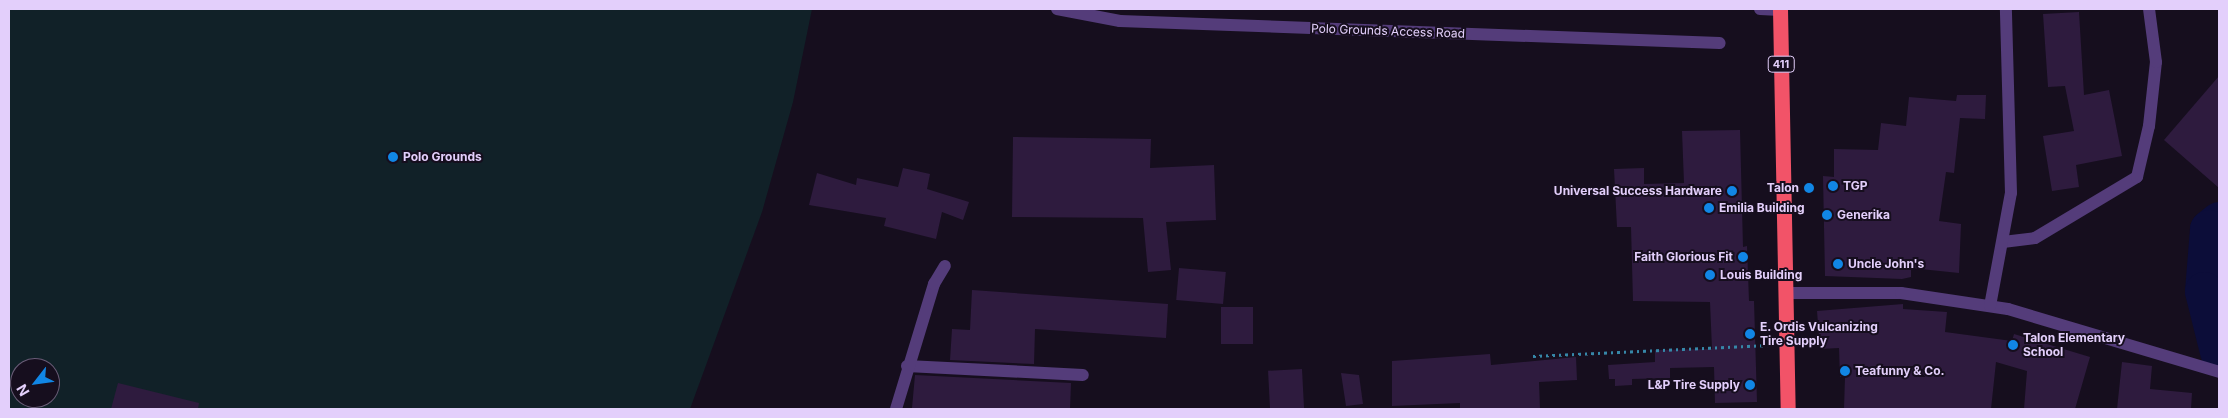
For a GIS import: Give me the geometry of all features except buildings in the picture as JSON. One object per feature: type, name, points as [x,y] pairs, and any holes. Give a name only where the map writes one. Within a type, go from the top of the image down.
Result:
[{"type":"highway","name":"411","points":[[1780,9],[1788,409]]},
{"type":"street","name":"Polo Grounds Access Road","points":[[1057,9],[1120,21],[1720,43]]},
{"type":"street","points":[[1760,9],[1780,9]]},
{"type":"street","points":[[1990,306],[2011,192],[2006,9]]},
{"type":"street","points":[[2003,242],[2035,238],[2137,177],[2149,126],[2156,62],[2149,9]]},
{"type":"street","points":[[896,409],[934,284],[945,266]]},
{"type":"street","points":[[1786,294],[1901,293],[1990,306],[2219,372]]},
{"type":"street","points":[[908,366],[1083,375]]},
{"type":"path","points":[[1533,356],[1787,344]]},
{"type":"shaded area","name":"Polo Grounds","points":[[9,9],[812,9],[793,102],[762,212],[690,409],[9,409]]},
{"type":"waterway","points":[[2219,221],[2209,229],[2204,291],[2219,351]]},
{"type":"place","name":"Polo Grounds","points":[[393,157]]},
{"type":"place","name":"TGP","points":[[1833,186]]},
{"type":"place","name":"Talon","points":[[1809,188]]},
{"type":"place","name":"Universal Success Hardware","points":[[1732,191]]},
{"type":"place","name":"Emilia Building","points":[[1709,208]]},
{"type":"place","name":"Generika","points":[[1827,215]]},
{"type":"place","name":"Faith Glorious Fit","points":[[1743,257]]},
{"type":"place","name":"Uncle John's","points":[[1838,264]]},
{"type":"place","name":"Louis Building","points":[[1710,275]]},
{"type":"place","name":"E. Ordis Vulcanizing Tire Supply","points":[[1750,334]]},
{"type":"place","name":"Talon Elementary School","points":[[2013,345]]},
{"type":"place","name":"Teafunny & Co.","points":[[1845,371]]},
{"type":"place","name":"L&P Tire Supply","points":[[1750,385]]}]
